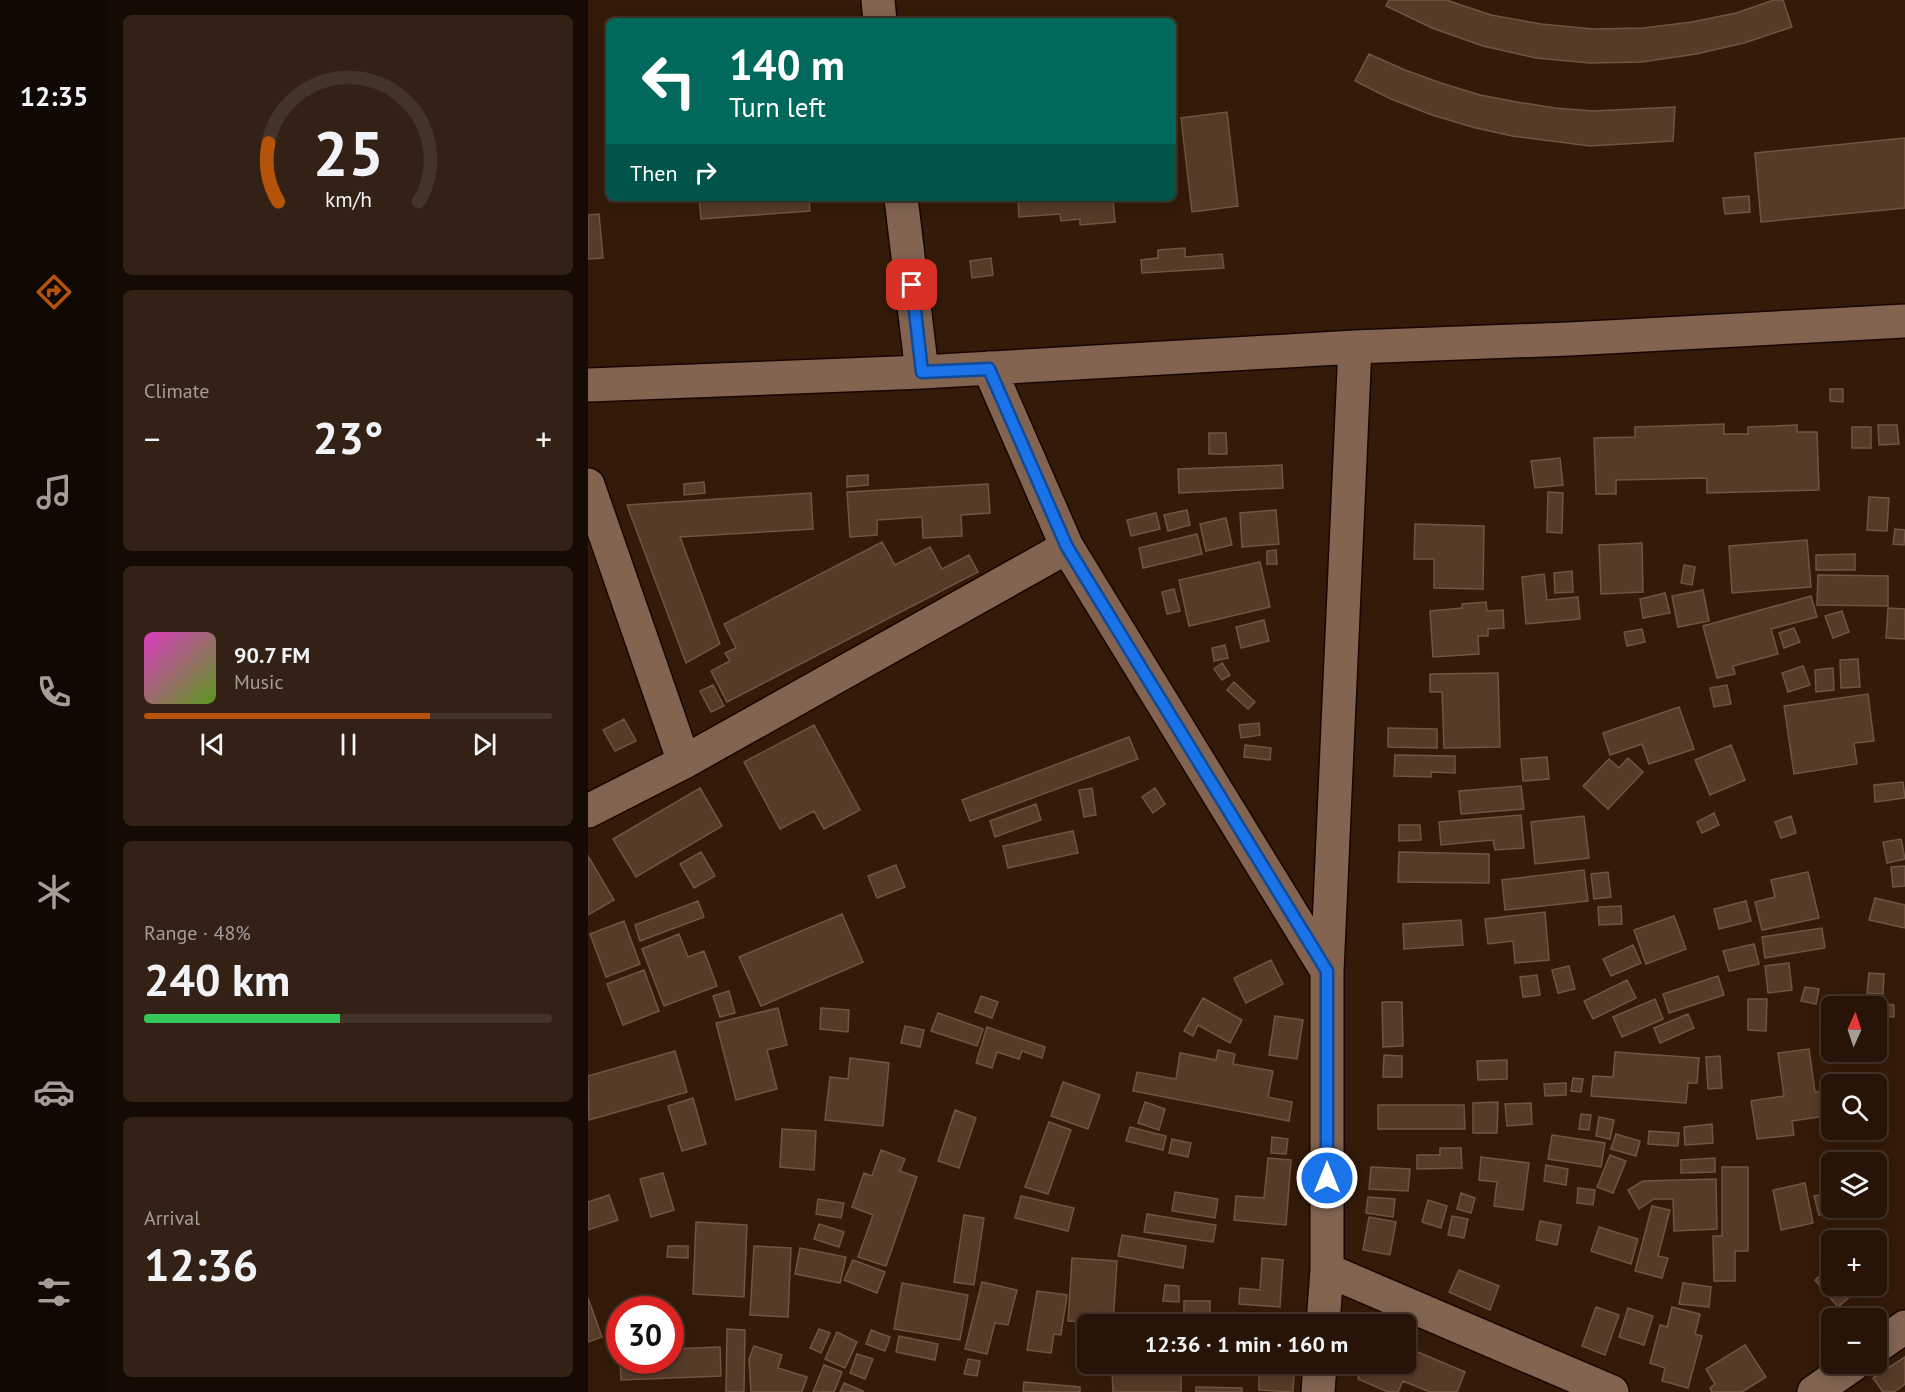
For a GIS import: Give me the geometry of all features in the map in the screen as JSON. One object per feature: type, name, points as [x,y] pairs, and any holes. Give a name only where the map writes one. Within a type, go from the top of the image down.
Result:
[{"type":"street","points":[[878,0],[880,18]]},
{"type":"street","points":[[902,201],[922,372]]},
{"type":"street","points":[[588,385],[989,369],[1355,347],[1569,339],[1905,321]]},
{"type":"street","points":[[1324,1314],[1327,1270],[1327,971],[1355,347]]},
{"type":"street","points":[[989,369],[1067,547],[1327,971]]},
{"type":"street","points":[[588,485],[684,762]]},
{"type":"street","points":[[588,811],[684,762],[1067,547]]},
{"type":"street","points":[[1327,1270],[1612,1392]]},
{"type":"street","points":[[1887,1339],[1905,1327]]},
{"type":"street","points":[[1318,1392],[1319,1374]]},
{"type":"street","points":[[1814,1392],[1840,1374]]},
{"type":"building","points":[[1389,0],[1446,0],[1491,15],[1541,24],[1593,29],[1643,28],[1692,22],[1736,13],[1774,0],[1783,0],[1792,27],[1744,43],[1696,54],[1642,62],[1590,63],[1536,58],[1483,46],[1432,28],[1386,6]]},
{"type":"building","points":[[1369,54],[1441,83],[1480,95],[1517,102],[1593,111],[1675,107],[1673,141],[1590,146],[1512,136],[1472,127],[1391,99],[1355,81]]},
{"type":"building","points":[[1227,112],[1238,206],[1192,212],[1181,118]]},
{"type":"building","points":[[1905,138],[1905,208],[1761,222],[1755,153]]},
{"type":"building","points":[[1749,196],[1750,212],[1725,214],[1723,198]]},
{"type":"building","points":[[699,201],[809,201],[810,211],[701,219]]},
{"type":"building","points":[[1018,201],[1113,201],[1115,222],[1080,225],[1080,219],[1061,221],[1060,214],[1019,217]]},
{"type":"building","points":[[599,214],[603,258],[588,259],[588,215]]},
{"type":"building","points":[[1185,248],[1185,257],[1222,254],[1224,268],[1142,273],[1141,260],[1158,258],[1158,250]]},
{"type":"building","points":[[991,258],[993,275],[972,278],[970,261]]},
{"type":"building","points":[[1830,389],[1843,389],[1843,402],[1830,401]]},
{"type":"building","points":[[1724,424],[1724,434],[1748,434],[1748,427],[1797,425],[1797,432],[1817,432],[1819,490],[1707,493],[1707,478],[1616,480],[1616,494],[1596,494],[1594,438],[1635,437],[1635,427]]},
{"type":"building","points":[[1878,425],[1897,425],[1899,444],[1879,445]]},
{"type":"building","points":[[1852,427],[1871,427],[1871,448],[1852,448]]},
{"type":"building","points":[[1209,433],[1226,433],[1227,454],[1209,454]]},
{"type":"building","points":[[1560,458],[1563,485],[1535,488],[1531,461]]},
{"type":"building","points":[[1282,465],[1283,488],[1179,493],[1178,469]]},
{"type":"building","points":[[868,475],[868,485],[847,487],[847,476]]},
{"type":"building","points":[[704,482],[705,493],[684,495],[684,484]]},
{"type":"building","points":[[988,484],[990,513],[961,515],[962,536],[923,538],[922,517],[877,520],[877,535],[850,537],[847,492]]},
{"type":"building","points":[[1548,492],[1563,493],[1562,533],[1547,532]]},
{"type":"building","points":[[811,493],[813,529],[680,537],[720,644],[686,663],[627,505]]},
{"type":"building","points":[[1869,497],[1889,498],[1887,531],[1867,530]]},
{"type":"building","points":[[1187,510],[1190,525],[1168,531],[1164,515]]},
{"type":"building","points":[[1276,510],[1279,544],[1242,547],[1240,513]]},
{"type":"building","points":[[1156,513],[1160,529],[1131,536],[1127,520]]},
{"type":"building","points":[[1226,518],[1232,545],[1206,551],[1200,524]]},
{"type":"building","points":[[1415,524],[1484,526],[1483,589],[1434,588],[1434,559],[1414,559]]},
{"type":"building","points":[[1895,529],[1905,530],[1904,545],[1893,544]]},
{"type":"building","points":[[1197,534],[1202,554],[1143,568],[1139,548]]},
{"type":"building","points":[[1807,540],[1811,587],[1732,593],[1729,546]]},
{"type":"building","points":[[882,542],[895,565],[930,547],[942,569],[969,555],[978,572],[727,702],[711,671],[730,661],[725,653],[736,648],[724,624]]},
{"type":"building","points":[[1642,543],[1643,592],[1601,594],[1599,545]]},
{"type":"building","points":[[1276,550],[1277,564],[1267,564],[1267,551]]},
{"type":"building","points":[[1855,554],[1855,570],[1816,570],[1816,555]]},
{"type":"building","points":[[1260,562],[1270,607],[1189,626],[1179,580]]},
{"type":"building","points":[[1684,565],[1695,567],[1692,585],[1681,583]]},
{"type":"building","points":[[1572,571],[1573,592],[1555,593],[1554,573]]},
{"type":"building","points":[[1544,574],[1547,600],[1578,597],[1580,619],[1526,624],[1522,577]]},
{"type":"building","points":[[1818,575],[1888,576],[1888,606],[1817,605]]},
{"type":"building","points":[[1174,589],[1180,611],[1167,614],[1162,592]]},
{"type":"building","points":[[1703,590],[1709,621],[1678,627],[1672,596]]},
{"type":"building","points":[[1665,593],[1670,613],[1643,618],[1640,599]]},
{"type":"building","points":[[1811,596],[1817,617],[1771,629],[1778,654],[1733,666],[1735,674],[1717,678],[1703,626]]},
{"type":"building","points":[[1486,602],[1487,611],[1503,610],[1504,628],[1488,629],[1488,636],[1478,636],[1479,654],[1433,657],[1430,611],[1462,608],[1462,604]]},
{"type":"building","points":[[1888,608],[1905,609],[1905,639],[1886,638]]},
{"type":"building","points":[[1842,611],[1849,632],[1833,638],[1825,616]]},
{"type":"building","points":[[1264,620],[1269,641],[1241,648],[1236,627]]},
{"type":"building","points":[[1794,628],[1800,642],[1784,648],[1779,633]]},
{"type":"building","points":[[1642,629],[1645,642],[1627,646],[1624,632]]},
{"type":"building","points":[[1225,645],[1228,658],[1214,661],[1212,648]]},
{"type":"building","points":[[1858,659],[1860,687],[1841,688],[1840,660]]},
{"type":"building","points":[[1222,663],[1230,675],[1222,680],[1214,669]]},
{"type":"building","points":[[1803,666],[1810,685],[1788,692],[1782,673]]},
{"type":"building","points":[[1833,668],[1834,690],[1816,692],[1815,670]]},
{"type":"building","points":[[1498,673],[1500,747],[1444,748],[1442,692],[1430,692],[1430,674]]},
{"type":"building","points":[[1234,682],[1255,702],[1248,709],[1227,690]]},
{"type":"building","points":[[713,685],[724,706],[711,712],[700,691]]},
{"type":"building","points":[[1727,685],[1731,704],[1714,707],[1710,688]]},
{"type":"building","points":[[1868,694],[1874,741],[1854,743],[1857,764],[1794,774],[1784,706]]},
{"type":"building","points":[[1679,707],[1694,749],[1649,764],[1642,744],[1610,755],[1603,733]]},
{"type":"building","points":[[624,719],[636,741],[615,751],[603,730]]},
{"type":"building","points":[[1259,723],[1260,735],[1241,738],[1239,725]]},
{"type":"building","points":[[814,725],[860,810],[824,829],[814,811],[780,829],[744,762]]},
{"type":"building","points":[[1388,728],[1437,729],[1437,748],[1388,747]]},
{"type":"building","points":[[1129,737],[1138,759],[970,821],[962,800]]},
{"type":"building","points":[[1245,745],[1271,748],[1270,760],[1244,757]]},
{"type":"building","points":[[1731,745],[1745,780],[1710,795],[1695,760]]},
{"type":"building","points":[[1395,755],[1455,756],[1455,773],[1431,772],[1431,777],[1394,776]]},
{"type":"building","points":[[1547,757],[1549,779],[1523,781],[1521,759]]},
{"type":"building","points":[[1628,758],[1643,772],[1608,809],[1583,786],[1609,759],[1619,768]]},
{"type":"building","points":[[1903,782],[1905,798],[1875,802],[1874,785]]},
{"type":"building","points":[[1521,786],[1524,809],[1461,814],[1459,791]]},
{"type":"building","points":[[700,788],[722,826],[636,877],[613,839]]},
{"type":"building","points":[[1092,788],[1096,815],[1084,817],[1079,790]]},
{"type":"building","points":[[1155,788],[1165,804],[1153,813],[1142,797]]},
{"type":"building","points":[[1036,804],[1041,820],[995,837],[990,821]]},
{"type":"building","points":[[1714,813],[1719,825],[1702,833],[1697,822]]},
{"type":"building","points":[[1521,815],[1524,848],[1495,850],[1493,840],[1441,845],[1439,822]]},
{"type":"building","points":[[1584,816],[1589,858],[1535,864],[1531,822]]},
{"type":"building","points":[[1791,816],[1796,833],[1781,838],[1775,822]]},
{"type":"building","points":[[1399,825],[1420,825],[1421,840],[1399,841]]},
{"type":"building","points":[[1073,831],[1078,853],[1008,868],[1003,846]]},
{"type":"building","points":[[1901,839],[1905,859],[1887,863],[1883,842]]},
{"type":"building","points":[[701,852],[715,876],[694,888],[680,864]]},
{"type":"building","points":[[1399,852],[1489,854],[1489,883],[1398,882]]},
{"type":"building","points":[[588,856],[614,900],[588,915]]},
{"type":"building","points":[[896,865],[905,887],[877,898],[868,876]]},
{"type":"building","points":[[1905,866],[1905,886],[1893,887],[1891,867]]},
{"type":"building","points":[[1584,870],[1588,901],[1505,910],[1502,880]]},
{"type":"building","points":[[1608,872],[1611,897],[1594,899],[1591,874]]},
{"type":"building","points":[[1808,872],[1819,918],[1762,930],[1755,902],[1775,897],[1771,880]]},
{"type":"building","points":[[1875,898],[1905,905],[1905,928],[1869,920]]},
{"type":"building","points":[[698,901],[704,917],[640,941],[635,925]]},
{"type":"building","points":[[1746,901],[1751,921],[1719,929],[1714,909]]},
{"type":"building","points":[[1621,906],[1622,924],[1599,925],[1598,907]]},
{"type":"building","points":[[1545,912],[1549,960],[1515,963],[1513,941],[1488,944],[1485,919]]},
{"type":"building","points":[[842,914],[863,962],[761,1006],[739,957]]},
{"type":"building","points":[[1674,916],[1686,949],[1646,964],[1634,930]]},
{"type":"building","points":[[1461,920],[1463,945],[1404,949],[1403,924]]},
{"type":"building","points":[[624,921],[640,964],[606,977],[590,934]]},
{"type":"building","points":[[1822,928],[1825,948],[1765,958],[1762,937]]},
{"type":"building","points":[[679,934],[688,957],[704,951],[717,986],[664,1006],[642,949]]},
{"type":"building","points":[[1754,944],[1759,964],[1729,971],[1723,951]]},
{"type":"building","points":[[1633,945],[1641,963],[1611,976],[1603,959]]},
{"type":"building","points":[[1271,960],[1283,984],[1246,1003],[1234,978]]},
{"type":"building","points":[[1789,963],[1792,990],[1768,993],[1765,966]]},
{"type":"building","points":[[1569,966],[1575,989],[1558,993],[1552,970]]},
{"type":"building","points":[[644,970],[659,1011],[623,1025],[607,984]]},
{"type":"building","points":[[1869,973],[1884,974],[1883,994],[1867,993]]},
{"type":"building","points":[[1537,975],[1540,995],[1523,997],[1520,977]]},
{"type":"building","points":[[1718,976],[1724,995],[1669,1013],[1663,994]]},
{"type":"building","points":[[1627,980],[1636,998],[1593,1019],[1584,1001]]},
{"type":"building","points":[[1805,987],[1819,989],[1816,1004],[1801,1001]]},
{"type":"building","points":[[729,991],[735,1013],[720,1017],[713,996]]},
{"type":"building","points":[[981,996],[998,1002],[992,1018],[975,1012]]},
{"type":"building","points":[[1203,998],[1242,1020],[1230,1043],[1198,1025],[1193,1036],[1184,1031]]},
{"type":"building","points":[[1655,999],[1663,1019],[1622,1037],[1613,1017]]},
{"type":"building","points":[[1748,999],[1767,999],[1766,1031],[1748,1030]]},
{"type":"building","points":[[1382,1002],[1402,1002],[1403,1046],[1383,1047]]},
{"type":"building","points":[[1887,1004],[1894,1005],[1894,1017],[1887,1017]]},
{"type":"building","points":[[778,1008],[787,1045],[767,1050],[777,1089],[736,1100],[716,1023]]},
{"type":"building","points":[[821,1008],[849,1010],[848,1032],[820,1029]]},
{"type":"building","points":[[938,1013],[983,1029],[977,1046],[931,1031]]},
{"type":"building","points":[[1688,1014],[1694,1028],[1660,1043],[1654,1028]]},
{"type":"building","points":[[1275,1016],[1303,1020],[1297,1059],[1269,1055]]},
{"type":"building","points":[[905,1026],[924,1030],[920,1047],[901,1043]]},
{"type":"building","points":[[987,1027],[1045,1047],[1042,1058],[1022,1051],[1019,1059],[997,1052],[992,1068],[976,1063]]},
{"type":"building","points":[[1809,1049],[1815,1092],[1821,1091],[1821,1117],[1792,1121],[1794,1135],[1757,1139],[1751,1101],[1784,1096],[1778,1053]]},
{"type":"building","points":[[1218,1050],[1235,1054],[1233,1064],[1273,1071],[1268,1097],[1292,1102],[1289,1121],[1133,1091],[1137,1072],[1176,1079],[1180,1053],[1216,1060]]},
{"type":"building","points":[[675,1051],[687,1092],[589,1120],[588,1076]]},
{"type":"building","points":[[1615,1052],[1699,1058],[1697,1083],[1688,1083],[1686,1103],[1591,1096],[1593,1076],[1613,1077]]},
{"type":"building","points":[[1384,1055],[1402,1056],[1402,1077],[1383,1077]]},
{"type":"building","points":[[1720,1056],[1722,1088],[1708,1089],[1706,1057]]},
{"type":"building","points":[[850,1058],[889,1063],[883,1126],[825,1120],[830,1077],[848,1079]]},
{"type":"building","points":[[1507,1060],[1507,1079],[1478,1080],[1477,1061]]},
{"type":"building","points":[[1573,1078],[1583,1079],[1581,1092],[1571,1091]]},
{"type":"building","points":[[1063,1082],[1100,1095],[1088,1129],[1051,1116]]},
{"type":"building","points":[[1566,1083],[1566,1095],[1545,1096],[1544,1084]]},
{"type":"building","points":[[693,1098],[706,1144],[682,1151],[668,1106]]},
{"type":"building","points":[[1145,1102],[1165,1109],[1159,1130],[1138,1123]]},
{"type":"building","points":[[1498,1102],[1497,1133],[1473,1133],[1473,1103]]},
{"type":"building","points":[[1531,1103],[1532,1124],[1507,1126],[1505,1104]]},
{"type":"building","points":[[1378,1105],[1464,1105],[1465,1129],[1378,1129]]},
{"type":"building","points":[[955,1110],[976,1118],[959,1168],[938,1161]]},
{"type":"building","points":[[1581,1114],[1591,1115],[1589,1130],[1579,1129]]},
{"type":"building","points":[[1599,1117],[1614,1120],[1610,1139],[1596,1136]]},
{"type":"building","points":[[1049,1122],[1071,1130],[1048,1194],[1025,1187]]},
{"type":"building","points":[[1712,1124],[1713,1143],[1685,1145],[1684,1127]]},
{"type":"building","points":[[1130,1127],[1166,1136],[1163,1150],[1126,1141]]},
{"type":"building","points":[[782,1129],[816,1131],[814,1170],[780,1167]]},
{"type":"building","points":[[1649,1131],[1679,1133],[1678,1146],[1648,1144]]},
{"type":"building","points":[[1616,1134],[1640,1141],[1636,1156],[1611,1149]]},
{"type":"building","points":[[1552,1135],[1605,1143],[1601,1167],[1548,1159]]},
{"type":"building","points":[[1272,1137],[1288,1139],[1286,1154],[1271,1153]]},
{"type":"building","points":[[1172,1139],[1191,1143],[1188,1157],[1169,1153]]},
{"type":"building","points":[[1440,1148],[1461,1148],[1462,1168],[1417,1169],[1417,1155],[1440,1155]]},
{"type":"building","points":[[881,1150],[905,1159],[900,1171],[917,1177],[886,1266],[858,1257],[873,1215],[852,1207],[864,1173],[872,1176]]},
{"type":"building","points":[[1610,1155],[1626,1161],[1613,1193],[1597,1187]]},
{"type":"building","points":[[1481,1157],[1529,1163],[1523,1210],[1494,1206],[1497,1182],[1479,1180]]},
{"type":"building","points":[[1268,1158],[1291,1160],[1286,1225],[1234,1220],[1236,1196],[1264,1198]]},
{"type":"building","points":[[1715,1158],[1715,1172],[1681,1173],[1681,1160]]},
{"type":"building","points":[[1546,1165],[1568,1169],[1566,1185],[1544,1181]]},
{"type":"building","points":[[1371,1167],[1410,1169],[1408,1191],[1369,1189]]},
{"type":"building","points":[[1722,1167],[1748,1167],[1748,1251],[1735,1251],[1735,1281],[1714,1281],[1713,1236],[1722,1236]]},
{"type":"building","points":[[663,1173],[674,1210],[651,1217],[640,1179]]},
{"type":"building","points":[[1716,1179],[1717,1229],[1674,1231],[1673,1199],[1654,1199],[1639,1209],[1628,1190],[1643,1181]]},
{"type":"building","points":[[1805,1183],[1813,1223],[1781,1230],[1773,1190]]},
{"type":"building","points":[[1578,1188],[1595,1190],[1593,1205],[1577,1203]]},
{"type":"building","points":[[1175,1192],[1218,1199],[1215,1218],[1172,1211]]},
{"type":"building","points":[[1461,1193],[1475,1198],[1471,1213],[1457,1209]]},
{"type":"building","points":[[1821,1194],[1821,1214],[1819,1215],[1814,1196]]},
{"type":"building","points":[[609,1195],[618,1220],[588,1230],[588,1202]]},
{"type":"building","points":[[1021,1196],[1074,1208],[1068,1231],[1015,1218]]},
{"type":"building","points":[[1368,1197],[1395,1199],[1393,1217],[1366,1213]]},
{"type":"building","points":[[818,1199],[844,1203],[841,1218],[816,1214]]},
{"type":"building","points":[[1428,1200],[1447,1206],[1441,1228],[1422,1222]]},
{"type":"building","points":[[1652,1206],[1670,1210],[1658,1256],[1668,1258],[1662,1278],[1635,1271]]},
{"type":"building","points":[[1147,1214],[1216,1225],[1213,1242],[1144,1232]]},
{"type":"building","points":[[964,1215],[984,1218],[974,1285],[954,1282]]},
{"type":"building","points":[[1452,1216],[1468,1219],[1464,1238],[1448,1235]]},
{"type":"building","points":[[1369,1217],[1396,1222],[1390,1255],[1363,1250]]},
{"type":"building","points":[[1540,1221],[1561,1225],[1557,1245],[1536,1240]]},
{"type":"building","points":[[696,1222],[747,1225],[744,1297],[693,1294]]},
{"type":"building","points":[[819,1224],[844,1232],[839,1247],[814,1239]]},
{"type":"building","points":[[1599,1227],[1638,1239],[1631,1264],[1591,1251]]},
{"type":"building","points":[[1122,1235],[1186,1246],[1183,1268],[1118,1256]]},
{"type":"building","points":[[668,1246],[688,1246],[688,1258],[667,1257]]},
{"type":"building","points":[[754,1246],[791,1248],[788,1317],[750,1315]]},
{"type":"building","points":[[800,1248],[846,1257],[840,1283],[795,1274]]},
{"type":"building","points":[[1072,1258],[1117,1261],[1114,1314],[1077,1314],[1077,1322],[1068,1321]]},
{"type":"building","points":[[1262,1258],[1283,1260],[1280,1307],[1239,1304],[1240,1288],[1260,1290]]},
{"type":"building","points":[[853,1260],[885,1272],[877,1293],[844,1280]]},
{"type":"building","points":[[1459,1270],[1499,1286],[1490,1310],[1449,1292]]},
{"type":"building","points":[[1821,1275],[1821,1287],[1815,1280]]},
{"type":"building","points":[[982,1282],[1017,1290],[1008,1325],[995,1323],[987,1354],[965,1349]]},
{"type":"building","points":[[902,1283],[968,1295],[960,1340],[894,1329]]},
{"type":"building","points":[[1683,1283],[1711,1287],[1709,1307],[1679,1304]]},
{"type":"building","points":[[1165,1285],[1179,1286],[1179,1302],[1163,1301]]},
{"type":"building","points":[[1037,1291],[1067,1295],[1061,1335],[1054,1334],[1051,1353],[1027,1350]]},
{"type":"building","points":[[1829,1296],[1851,1296],[1838,1307]]},
{"type":"building","points":[[588,1298],[602,1337],[588,1342]]},
{"type":"building","points":[[1184,1301],[1210,1301],[1210,1314],[1184,1314]]},
{"type":"building","points":[[1596,1307],[1619,1315],[1605,1355],[1582,1346]]},
{"type":"building","points":[[1672,1307],[1700,1314],[1695,1334],[1702,1336],[1688,1388],[1662,1381],[1665,1368],[1650,1363],[1660,1325],[1667,1327]]},
{"type":"building","points":[[1628,1308],[1653,1316],[1644,1345],[1619,1337]]},
{"type":"building","points":[[727,1329],[745,1330],[744,1392],[726,1392]]},
{"type":"building","points":[[819,1329],[830,1333],[821,1353],[810,1348]]},
{"type":"building","points":[[871,1330],[890,1337],[885,1351],[866,1344]]},
{"type":"building","points":[[837,1332],[857,1342],[845,1368],[825,1359]]},
{"type":"building","points":[[899,1336],[938,1344],[935,1360],[896,1352]]},
{"type":"building","points":[[1745,1345],[1766,1377],[1742,1392],[1712,1392],[1710,1388],[1715,1384],[1706,1369]]},
{"type":"building","points":[[754,1346],[782,1355],[778,1368],[807,1377],[802,1392],[751,1392],[749,1359]]},
{"type":"building","points":[[720,1347],[721,1376],[621,1380],[621,1374],[684,1374],[684,1348]]},
{"type":"building","points":[[1416,1351],[1465,1372],[1457,1392],[1430,1392],[1403,1381],[1398,1392],[1388,1392],[1358,1379],[1359,1374],[1416,1374]]},
{"type":"building","points":[[857,1354],[873,1359],[865,1379],[850,1373]]},
{"type":"building","points":[[1905,1357],[1905,1384],[1894,1392],[1883,1392],[1873,1378],[1879,1374],[1887,1374],[1887,1369]]},
{"type":"building","points":[[968,1359],[980,1361],[977,1376],[964,1374]]},
{"type":"building","points":[[824,1365],[842,1372],[834,1392],[813,1392]]},
{"type":"building","points":[[1112,1374],[1181,1374],[1181,1392],[1113,1392]]},
{"type":"building","points":[[1259,1374],[1294,1374],[1293,1392],[1259,1390]]},
{"type":"building","points":[[1024,1382],[1080,1387],[1080,1392],[1023,1392]]},
{"type":"building","points":[[844,1383],[863,1391],[863,1392],[840,1392]]},
{"type":"building","points":[[1196,1387],[1242,1388],[1242,1392],[1196,1392]]},
{"type":"route","points":[[912,285],[922,372],[989,369],[1067,547],[1327,971],[1327,1178]]}]
